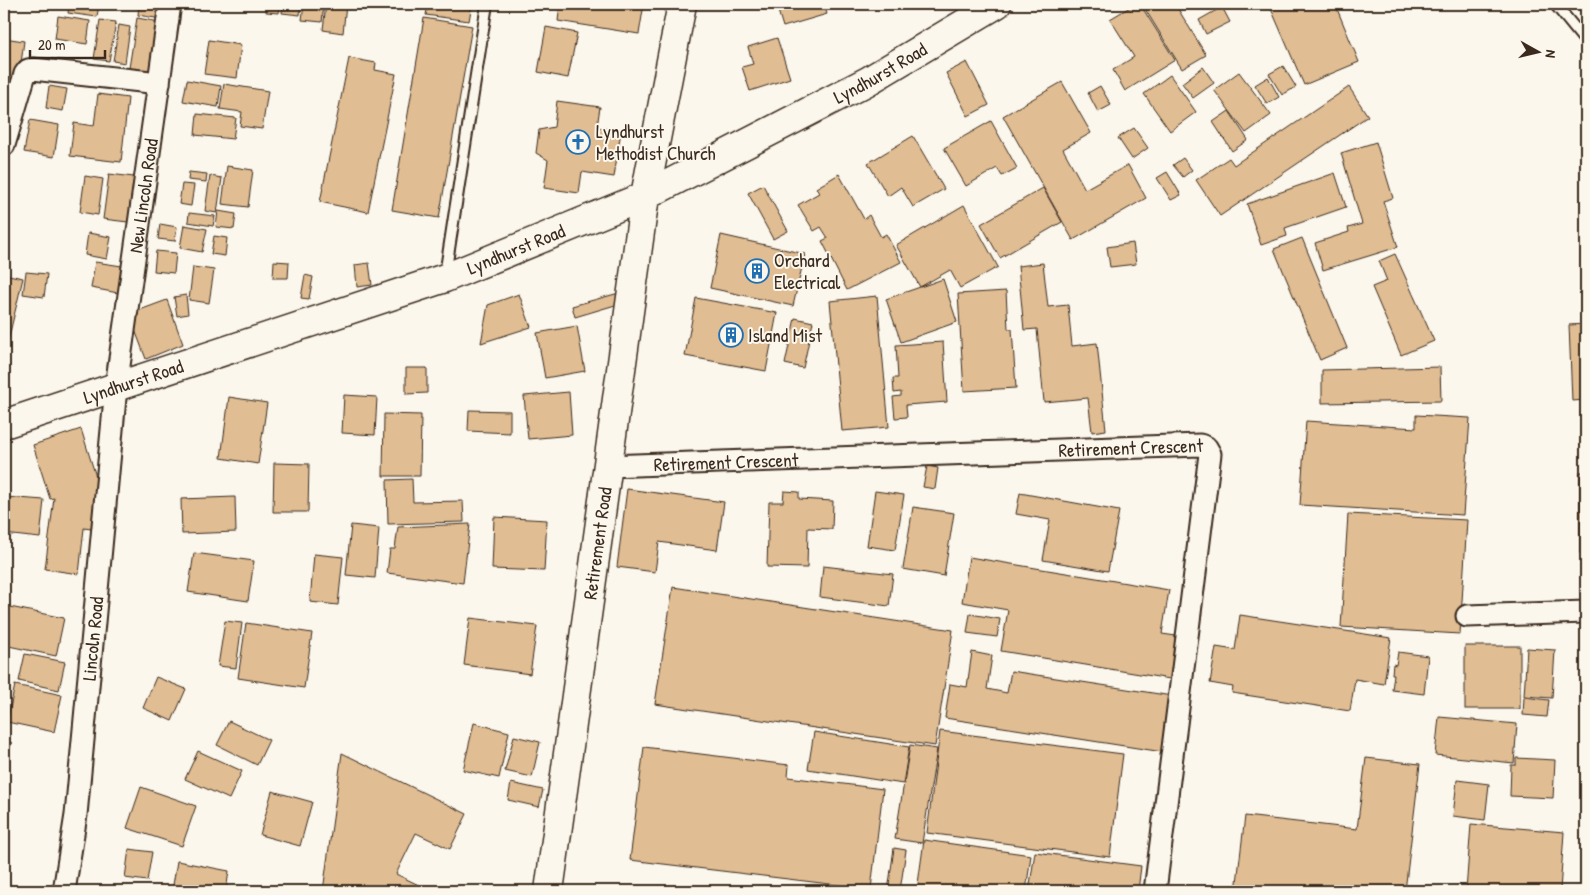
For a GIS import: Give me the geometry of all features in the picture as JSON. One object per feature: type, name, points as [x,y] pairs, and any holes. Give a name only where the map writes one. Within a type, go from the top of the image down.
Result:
[{"type":"main road","name":"Retirement Road","points":[[549,891],[644,196],[682,4]]},
{"type":"main road","name":"Lyndhurst Road","points":[[4,424],[445,278],[644,196],[868,81],[997,4]]},
{"type":"street","name":"New Lincoln Road","points":[[116,387],[170,4]]},
{"type":"street","points":[[4,145],[25,74],[28,70],[159,82]]},
{"type":"street","name":"Lincoln Road","points":[[64,891],[76,815],[116,387]]},
{"type":"street","name":"Retirement Crescent","points":[[607,466],[1200,445],[1206,448],[1210,454],[1155,891]]},
{"type":"street","points":[[1467,616],[1586,612]]},
{"type":"lane","points":[[445,278],[487,4]]},
{"type":"lane","points":[[1555,4],[1586,42]]},
{"type":"building","points":[[69,4],[99,4],[97,17],[68,13]]},
{"type":"building","points":[[139,4],[164,4],[161,19],[138,15]]},
{"type":"building","points":[[267,4],[280,4],[279,13],[266,12]]},
{"type":"building","points":[[283,4],[301,4],[300,15],[282,13]]},
{"type":"building","points":[[304,4],[324,4],[322,22],[302,20]]},
{"type":"building","points":[[326,4],[346,4],[343,33],[323,30]]},
{"type":"building","points":[[428,4],[472,4],[469,21],[426,15]]},
{"type":"building","points":[[560,4],[644,4],[639,34],[558,21]]},
{"type":"building","points":[[776,4],[824,4],[827,14],[783,27]]},
{"type":"building","points":[[1135,4],[1140,4],[1175,60],[1125,91],[1113,70],[1134,57],[1110,19]]},
{"type":"building","points":[[1142,4],[1175,4],[1206,55],[1182,69]]},
{"type":"building","points":[[1269,4],[1335,4],[1359,62],[1304,85]]},
{"type":"building","points":[[1222,7],[1230,22],[1206,34],[1199,20]]},
{"type":"building","points":[[58,16],[90,21],[87,44],[55,39]]},
{"type":"building","points":[[137,18],[160,22],[151,72],[129,68]]},
{"type":"building","points":[[424,18],[472,26],[439,218],[392,210]]},
{"type":"building","points":[[100,20],[116,22],[109,61],[94,59]]},
{"type":"building","points":[[119,25],[130,27],[125,63],[113,61]]},
{"type":"building","points":[[546,27],[577,33],[568,78],[538,72]]},
{"type":"building","points":[[4,38],[24,41],[18,86],[4,84]]},
{"type":"building","points":[[777,38],[790,78],[750,91],[742,67],[753,64],[748,47]]},
{"type":"building","points":[[209,40],[241,45],[237,78],[204,74]]},
{"type":"building","points":[[349,58],[376,63],[375,70],[396,74],[368,212],[320,202]]},
{"type":"building","points":[[967,62],[989,105],[968,116],[946,73]]},
{"type":"building","points":[[1283,66],[1296,87],[1282,95],[1269,74]]},
{"type":"building","points":[[1203,67],[1214,83],[1193,98],[1182,83]]},
{"type":"building","points":[[1239,72],[1271,115],[1246,133],[1214,90]]},
{"type":"building","points":[[1170,75],[1196,112],[1170,131],[1144,94]]},
{"type":"building","points":[[1268,77],[1279,97],[1267,104],[1255,85]]},
{"type":"building","points":[[187,80],[221,86],[218,107],[183,101]]},
{"type":"building","points":[[1062,82],[1091,133],[1063,149],[1085,189],[1128,165],[1146,198],[1073,240],[1003,116]]},
{"type":"building","points":[[224,84],[268,91],[262,129],[240,126],[242,112],[220,109]]},
{"type":"building","points":[[49,86],[67,89],[63,111],[46,108]]},
{"type":"building","points":[[1100,86],[1111,105],[1098,112],[1088,93]]},
{"type":"building","points":[[1349,87],[1368,116],[1220,216],[1196,180],[1229,158],[1234,165]]},
{"type":"building","points":[[98,94],[128,98],[121,162],[70,156],[74,123],[94,126]]},
{"type":"building","name":"Lyndhurst Methodist Church","points":[[557,101],[600,107],[597,127],[621,131],[614,177],[582,172],[579,193],[544,188],[548,160],[536,153],[539,130],[554,127]]},
{"type":"building","points":[[1229,111],[1248,140],[1232,151],[1213,122]]},
{"type":"building","points":[[197,114],[236,118],[233,139],[195,135]]},
{"type":"building","points":[[30,120],[59,125],[54,157],[24,152]]},
{"type":"building","points":[[991,121],[1017,168],[1002,176],[997,168],[966,186],[944,148]]},
{"type":"building","points":[[1134,128],[1148,148],[1132,159],[1118,138]]},
{"type":"building","points":[[913,136],[944,189],[913,207],[901,187],[888,196],[868,163]]},
{"type":"building","points":[[1376,142],[1393,198],[1383,201],[1398,247],[1323,270],[1315,243],[1349,232],[1348,228],[1362,224],[1341,153]]},
{"type":"building","points":[[1183,158],[1192,170],[1183,177],[1173,165]]},
{"type":"building","points":[[227,166],[253,170],[248,207],[222,204]]},
{"type":"building","points":[[189,172],[207,174],[206,182],[188,180]]},
{"type":"building","points":[[1167,172],[1181,195],[1171,200],[1157,178]]},
{"type":"building","points":[[1335,173],[1346,207],[1285,228],[1287,236],[1261,245],[1247,204]]},
{"type":"building","points":[[109,174],[134,177],[128,222],[103,219]]},
{"type":"building","points":[[839,174],[864,219],[869,215],[881,237],[886,234],[901,262],[847,290],[822,241],[828,238],[821,227],[814,231],[798,205],[819,193],[816,188]]},
{"type":"building","points":[[85,176],[103,179],[98,215],[80,212]]},
{"type":"building","points":[[210,176],[222,178],[217,213],[205,211]]},
{"type":"building","points":[[182,184],[194,185],[191,206],[179,204]]},
{"type":"building","points":[[763,185],[788,231],[773,239],[748,193]]},
{"type":"building","points":[[1043,188],[1062,222],[1000,258],[981,224]]},
{"type":"building","points":[[964,205],[998,267],[960,288],[950,270],[920,287],[896,245]]},
{"type":"building","points":[[218,211],[236,214],[234,229],[216,227]]},
{"type":"building","points":[[189,213],[215,216],[213,226],[188,222]]},
{"type":"building","points":[[160,224],[177,227],[175,241],[158,239]]},
{"type":"building","points":[[184,225],[207,229],[202,252],[180,248]]},
{"type":"building","points":[[88,233],[111,237],[107,259],[85,255]]},
{"type":"building","name":"Orchard Electrical","points":[[721,235],[805,254],[793,306],[710,288]]},
{"type":"building","points":[[214,236],[227,238],[225,256],[211,254]]},
{"type":"building","points":[[1302,238],[1347,348],[1320,360],[1274,249]]},
{"type":"building","points":[[1133,243],[1136,264],[1110,267],[1107,247]]},
{"type":"building","points":[[156,251],[176,253],[174,273],[154,271]]},
{"type":"building","points":[[1395,254],[1434,341],[1401,355],[1372,287],[1387,281],[1379,261]]},
{"type":"building","points":[[274,261],[289,262],[288,278],[273,278]]},
{"type":"building","points":[[95,262],[122,266],[118,293],[91,288]]},
{"type":"building","points":[[369,263],[372,285],[357,287],[355,265]]},
{"type":"building","points":[[1043,263],[1048,307],[1068,305],[1072,346],[1097,343],[1106,430],[1092,432],[1088,398],[1044,402],[1037,329],[1024,330],[1018,266]]},
{"type":"building","points":[[193,267],[214,270],[209,303],[189,300]]},
{"type":"building","points":[[26,272],[47,274],[44,297],[23,294]]},
{"type":"building","points":[[4,274],[23,278],[4,358]]},
{"type":"building","points":[[305,275],[313,277],[309,299],[301,298]]},
{"type":"building","points":[[943,279],[957,322],[901,342],[886,299]]},
{"type":"building","points":[[1006,291],[1008,329],[1012,329],[1016,388],[964,391],[958,294]]},
{"type":"building","points":[[619,293],[622,303],[575,317],[572,306]]},
{"type":"building","points":[[519,294],[531,327],[481,343],[488,305]]},
{"type":"building","points":[[186,295],[188,314],[177,316],[174,297]]},
{"type":"building","points":[[877,296],[889,427],[842,431],[830,301]]},
{"type":"building","name":"Island Mist","points":[[696,298],[777,313],[766,371],[685,356]]},
{"type":"building","points":[[167,300],[183,344],[146,359],[129,314]]},
{"type":"building","points":[[795,318],[813,322],[803,368],[785,364]]},
{"type":"building","points":[[1586,324],[1586,400],[1572,401],[1569,325]]},
{"type":"building","points":[[577,326],[585,371],[545,378],[537,333]]},
{"type":"building","points":[[943,342],[947,402],[906,405],[907,417],[895,418],[893,397],[901,396],[901,392],[894,393],[893,378],[898,378],[896,345]]},
{"type":"building","points":[[1440,367],[1441,401],[1322,403],[1322,370]]},
{"type":"building","points":[[406,368],[427,368],[427,393],[406,394]]},
{"type":"building","points":[[569,392],[572,435],[528,439],[524,396]]},
{"type":"building","points":[[344,395],[377,397],[375,435],[342,433]]},
{"type":"building","points":[[229,397],[267,403],[258,464],[221,458]]},
{"type":"building","points":[[469,410],[510,411],[510,433],[468,431]]},
{"type":"building","points":[[384,414],[421,415],[420,476],[383,476]]},
{"type":"building","points":[[1416,415],[1470,418],[1463,515],[1300,505],[1306,421],[1416,428]]},
{"type":"building","points":[[81,429],[97,480],[91,529],[84,528],[79,574],[45,569],[54,498],[50,499],[33,445]]},
{"type":"building","points":[[274,463],[309,464],[308,512],[273,512]]},
{"type":"building","points":[[927,466],[938,468],[935,489],[923,487]]},
{"type":"building","points":[[1580,472],[1586,472],[1586,553],[1580,553]]},
{"type":"building","points":[[412,479],[413,502],[463,501],[464,522],[388,524],[387,480]]},
{"type":"building","points":[[627,489],[724,502],[717,550],[659,542],[655,572],[617,567]]},
{"type":"building","points":[[784,491],[799,492],[799,499],[833,501],[832,529],[808,528],[807,568],[767,567],[769,502],[783,502]]},
{"type":"building","points":[[875,491],[904,495],[895,550],[867,546]]},
{"type":"building","points":[[1020,493],[1119,511],[1108,571],[1043,560],[1050,520],[1016,514]]},
{"type":"building","points":[[5,497],[44,500],[40,538],[4,534]]},
{"type":"building","points":[[235,497],[236,532],[182,534],[181,499]]},
{"type":"building","points":[[913,507],[954,513],[944,576],[903,569]]},
{"type":"building","points":[[1348,514],[1467,520],[1460,634],[1341,627]]},
{"type":"building","points":[[494,517],[547,520],[544,571],[492,569]]},
{"type":"building","points":[[470,524],[463,583],[387,573],[390,549],[395,549],[398,527]]},
{"type":"building","points":[[351,525],[379,528],[375,578],[346,575]]},
{"type":"building","points":[[194,553],[254,561],[248,601],[188,592]]},
{"type":"building","points":[[314,554],[343,557],[338,605],[310,602]]},
{"type":"building","points":[[969,557],[1169,590],[1162,634],[1183,637],[1176,680],[1001,651],[1008,610],[962,602]]},
{"type":"building","points":[[823,566],[893,574],[889,606],[820,597]]},
{"type":"building","points":[[673,587],[953,630],[935,746],[655,704]]},
{"type":"building","points":[[5,606],[64,618],[56,656],[4,645]]},
{"type":"building","points":[[970,614],[1000,619],[997,637],[967,633]]},
{"type":"building","points":[[1240,615],[1391,638],[1384,684],[1355,679],[1350,711],[1232,693],[1233,687],[1210,683],[1216,647],[1235,650]]},
{"type":"building","points":[[470,618],[537,626],[530,674],[464,665]]},
{"type":"building","points":[[225,621],[242,623],[236,668],[218,666]]},
{"type":"building","points":[[246,623],[312,633],[304,688],[238,678]]},
{"type":"building","points":[[1465,646],[1520,646],[1520,709],[1465,709]]},
{"type":"building","points":[[1527,648],[1555,650],[1552,698],[1524,696]]},
{"type":"building","points":[[972,652],[992,656],[987,689],[1007,693],[1011,671],[1172,696],[1163,752],[945,718],[950,684],[967,687]]},
{"type":"building","points":[[1398,652],[1428,656],[1424,694],[1392,690],[1393,664],[1396,665]]},
{"type":"building","points":[[25,654],[65,662],[59,690],[19,681]]},
{"type":"building","points":[[156,677],[186,689],[172,721],[143,708]]},
{"type":"building","points":[[15,685],[62,695],[54,732],[7,722]]},
{"type":"building","points":[[1524,697],[1549,700],[1547,717],[1523,715]]},
{"type":"building","points":[[1439,717],[1517,724],[1514,763],[1435,755]]},
{"type":"building","points":[[229,721],[269,740],[257,765],[217,745]]},
{"type":"building","points":[[474,723],[509,732],[499,778],[463,770]]},
{"type":"building","points":[[940,731],[1123,754],[1110,857],[927,833]]},
{"type":"building","points":[[814,732],[909,747],[903,784],[808,769]]},
{"type":"building","points":[[514,736],[540,742],[532,777],[505,771]]},
{"type":"building","points":[[4,739],[12,743],[4,760]]},
{"type":"building","points":[[910,745],[937,749],[922,843],[895,839]]},
{"type":"building","points":[[644,747],[789,765],[788,777],[883,789],[871,889],[630,860]]},
{"type":"building","points":[[198,751],[242,771],[229,799],[185,779]]},
{"type":"building","points":[[342,753],[467,814],[450,849],[416,833],[396,874],[431,891],[323,891]]},
{"type":"building","points":[[1366,758],[1420,764],[1405,891],[1236,891],[1245,816],[1357,829]]},
{"type":"building","points":[[1516,758],[1555,760],[1553,798],[1510,796],[1511,765],[1516,765]]},
{"type":"building","points":[[1457,780],[1489,784],[1485,820],[1453,816]]},
{"type":"building","points":[[511,783],[543,790],[539,807],[508,800]]},
{"type":"building","points":[[141,787],[196,806],[182,846],[127,828]]},
{"type":"building","points":[[272,791],[312,802],[300,846],[260,835]]},
{"type":"building","points":[[1471,824],[1564,832],[1560,891],[1466,891]]},
{"type":"building","points":[[924,840],[1031,855],[1026,891],[917,891]]},
{"type":"building","points":[[894,848],[906,850],[900,891],[888,891]]},
{"type":"building","points":[[129,849],[152,852],[147,881],[125,878]]},
{"type":"building","points":[[1035,852],[1141,866],[1138,891],[1029,891]]},
{"type":"building","points":[[177,861],[229,871],[226,891],[172,891]]},
{"type":"place","name":"Lyndhurst Methodist Church","points":[[578,142]]},
{"type":"place","name":"Orchard Electrical","points":[[757,271]]},
{"type":"place","name":"Island Mist","points":[[731,335]]}]
